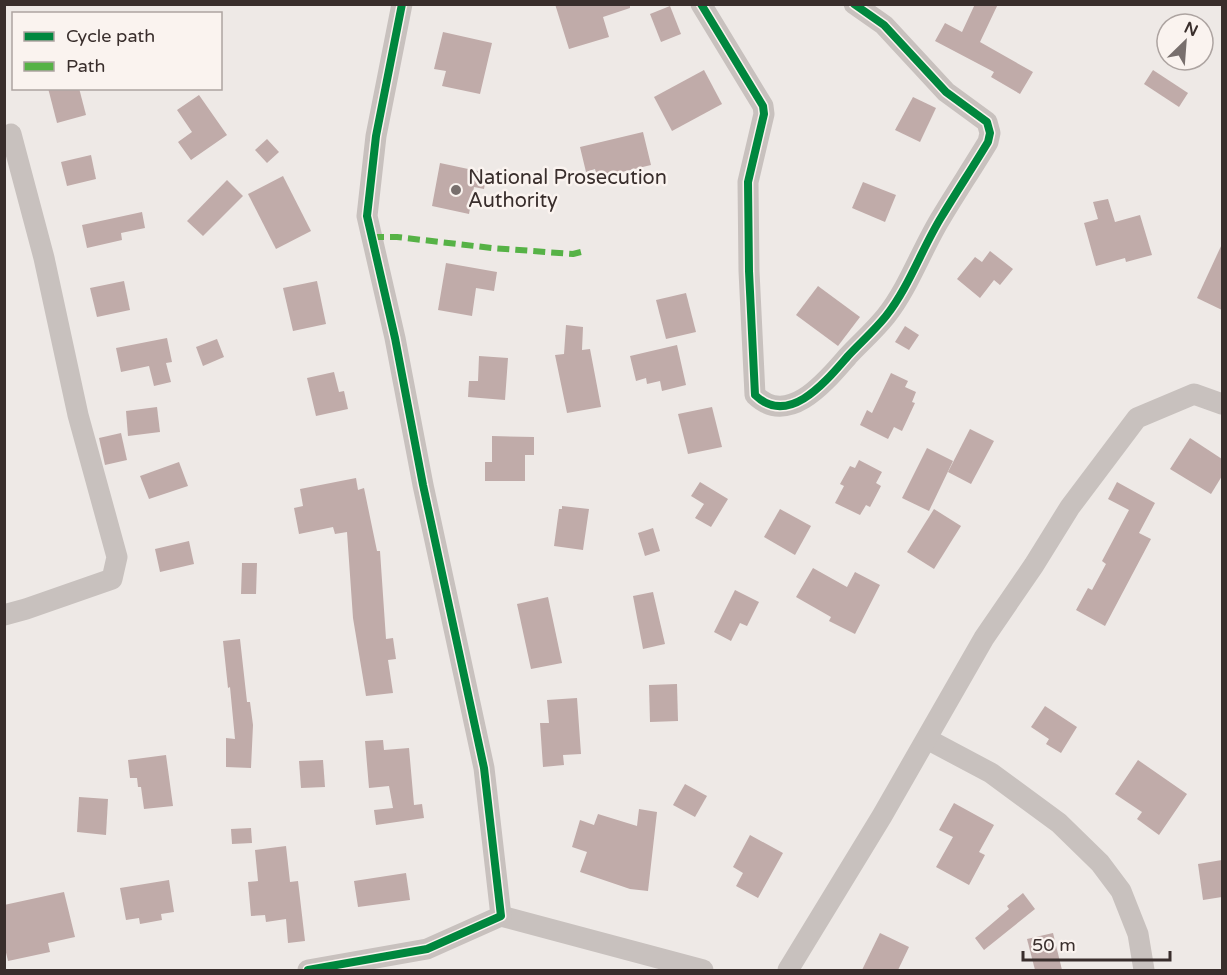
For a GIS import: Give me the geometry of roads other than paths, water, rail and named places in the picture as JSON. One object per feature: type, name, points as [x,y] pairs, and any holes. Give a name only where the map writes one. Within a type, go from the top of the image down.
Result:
[{"type":"street","points":[[402,4],[376,136],[367,216],[395,338],[423,485],[484,768],[501,916]]},
{"type":"street","points":[[701,4],[763,106],[764,114],[748,182],[754,388],[760,400],[774,405],[788,405],[801,401],[818,389],[886,315],[940,218],[988,142],[990,133],[987,122],[946,92],[884,25],[854,4]]},
{"type":"street","points":[[4,615],[112,579],[117,557],[78,415],[44,258],[11,134]]},
{"type":"street","points":[[788,970],[882,816],[984,638],[1070,507],[1137,418],[1194,394],[1222,404]]},
{"type":"street","points":[[927,739],[991,773],[1059,823],[1100,863],[1121,891],[1138,934],[1144,970]]},
{"type":"street","points":[[308,970],[427,949],[501,916],[703,970]]},
{"type":"place","name":"National Prosecution Authority","points":[[456,190]]}]
